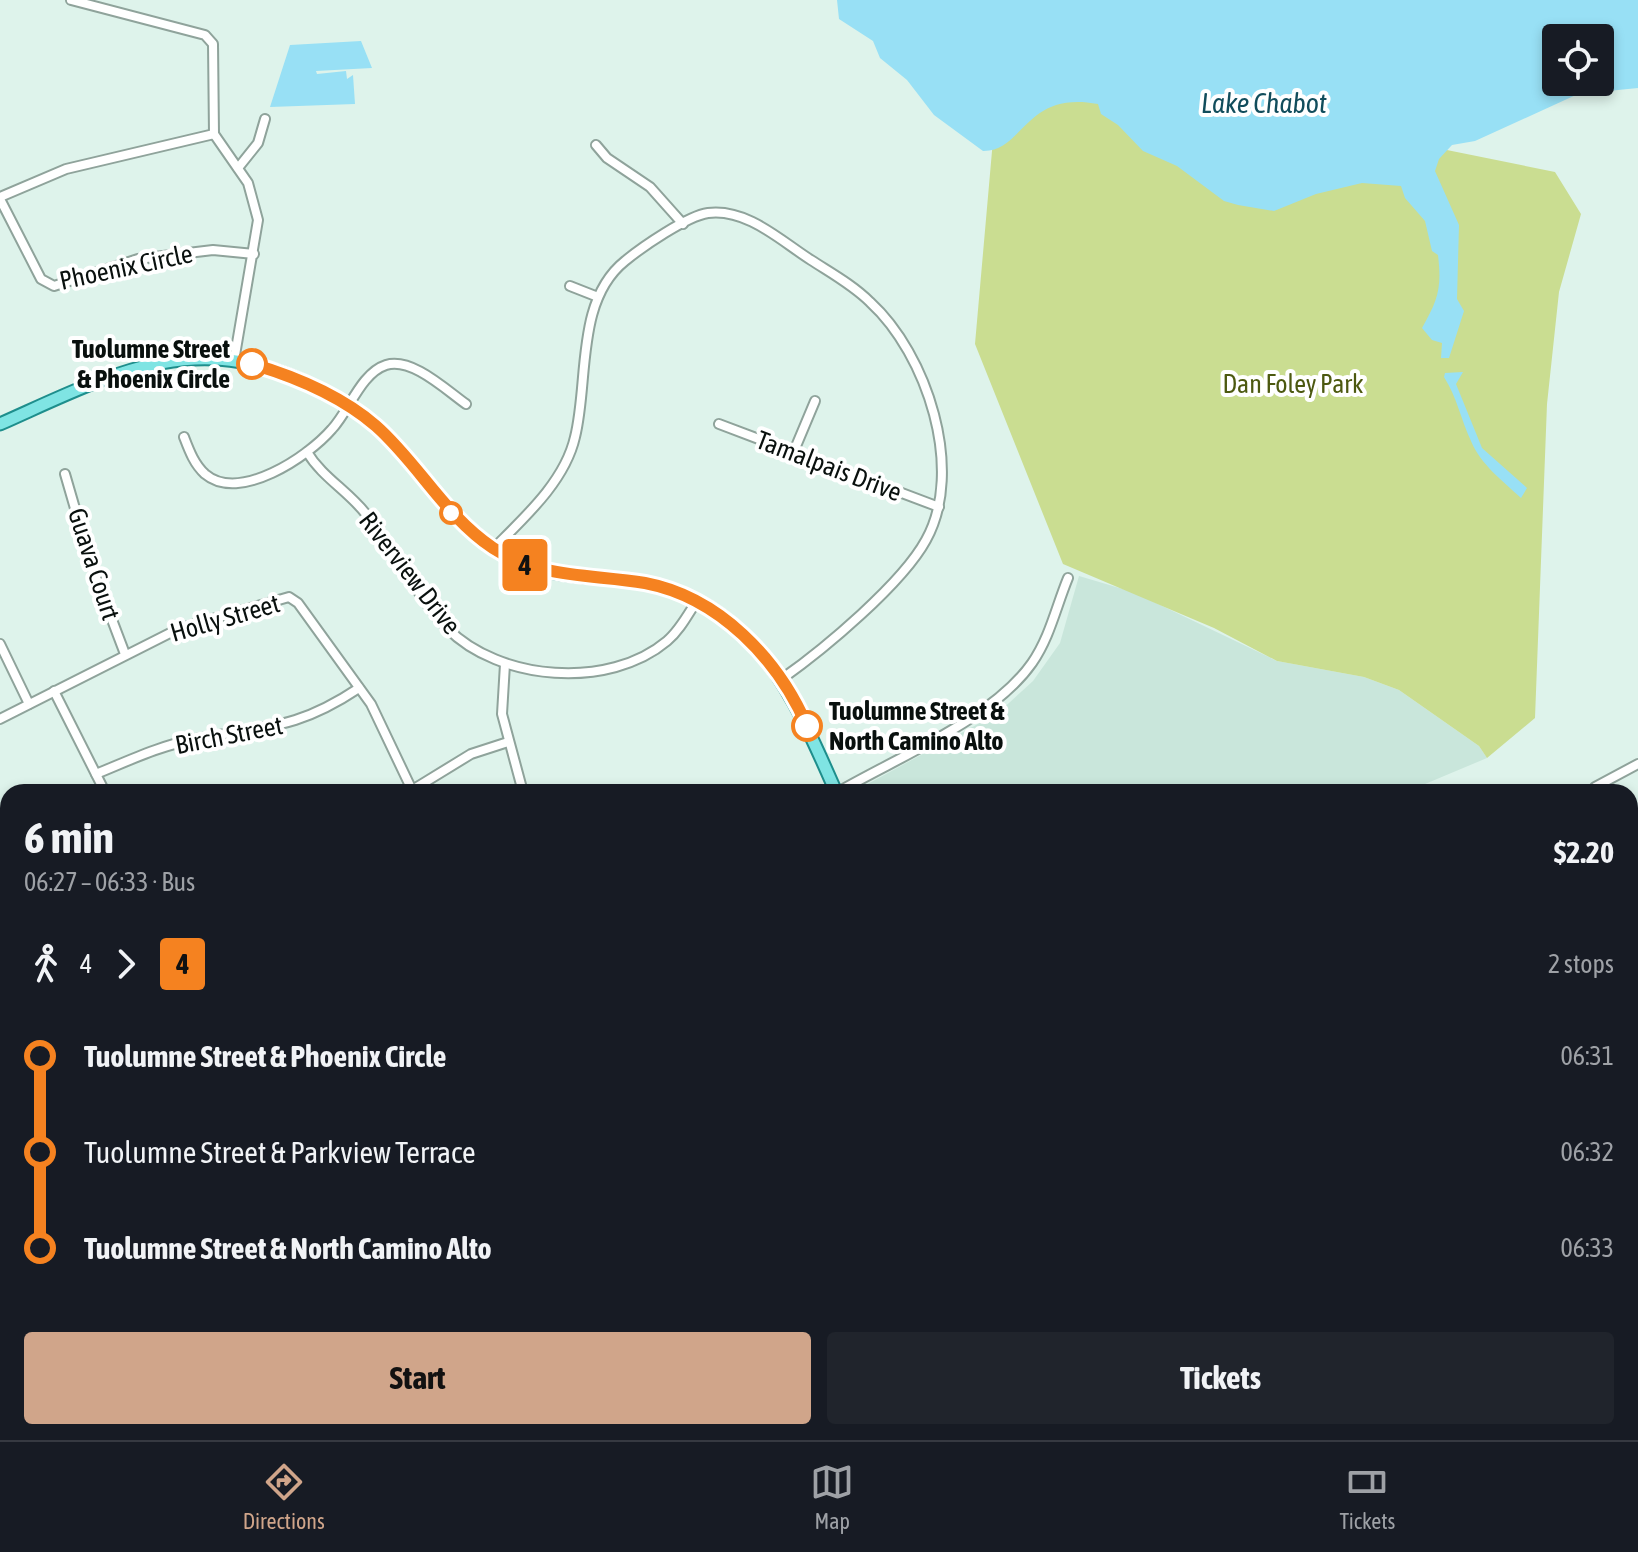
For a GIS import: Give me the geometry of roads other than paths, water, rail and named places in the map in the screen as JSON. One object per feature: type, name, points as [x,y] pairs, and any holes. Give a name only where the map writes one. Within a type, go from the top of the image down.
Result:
[{"type":"main road","points":[[0,424],[152,363],[190,357],[234,361],[293,377],[350,406],[377,427],[452,513],[494,548],[535,569],[571,577],[647,584],[714,611],[753,644],[783,678],[833,784]]},
{"type":"street","points":[[71,0],[211,40],[214,134],[238,168],[256,206],[258,220],[234,361]]},
{"type":"street","points":[[238,168],[258,143],[265,119]]},
{"type":"street","points":[[0,198],[78,166],[214,134]]},
{"type":"street","points":[[596,145],[607,158],[650,187],[683,224]]},
{"type":"street","name":"Phoenix Circle","points":[[0,198],[41,279],[54,286],[138,259],[213,250],[254,254]]},
{"type":"street","points":[[494,548],[557,477],[575,440],[598,297],[625,260],[707,213],[726,213],[759,225],[870,302],[901,341],[933,412],[942,446],[939,507],[926,540],[911,561],[830,643],[783,678]]},
{"type":"street","points":[[570,286],[598,297]]},
{"type":"street","points":[[184,437],[203,473],[224,484],[248,483],[307,452],[350,406],[366,380],[387,365],[403,364],[466,404]]},
{"type":"street","points":[[794,451],[815,401]]},
{"type":"street","name":"Tamalpais Drive","points":[[719,424],[939,507]]},
{"type":"street","name":"Riverview Drive","points":[[307,452],[319,470],[363,511],[447,628],[480,652],[505,664],[574,672],[618,665],[665,643],[696,602]]},
{"type":"street","name":"Guava Court","points":[[65,474],[92,567],[125,654]]},
{"type":"street","points":[[851,784],[1002,696],[1032,662],[1043,643],[1068,578]]},
{"type":"street","name":"Holly Street","points":[[0,719],[125,654],[195,623],[289,597],[298,603],[379,717],[407,784]]},
{"type":"street","points":[[0,644],[29,704]]},
{"type":"street","points":[[505,664],[501,702],[508,742],[521,784]]},
{"type":"street","name":"Birch Street","points":[[96,774],[176,744],[281,726],[315,713],[359,688]]},
{"type":"street","points":[[54,691],[101,784]]},
{"type":"street","points":[[422,784],[471,754],[508,742]]},
{"type":"street","points":[[1599,784],[1638,764]]},
{"type":"water","name":"Lake Chabot","points":[[837,0],[1638,0],[1638,88],[1614,90],[1614,24],[1542,24],[1542,96],[1574,96],[1475,141],[1452,145],[1439,159],[1435,171],[1459,225],[1457,299],[1464,311],[1449,358],[1441,358],[1442,343],[1432,340],[1422,328],[1438,293],[1438,255],[1432,251],[1425,221],[1405,198],[1401,186],[1362,183],[1316,194],[1274,211],[1238,205],[1224,201],[1177,166],[1143,151],[1118,125],[1101,114],[1098,104],[1073,102],[1055,106],[1040,113],[997,149],[983,151],[934,115],[907,80],[880,58],[873,41],[839,19]]},
{"type":"water","points":[[361,41],[372,68],[316,71],[317,74],[346,71],[347,79],[353,75],[355,104],[270,107],[290,45]]},
{"type":"water","points":[[1463,372],[1456,384],[1482,448],[1527,488],[1521,498],[1486,465],[1475,450],[1444,377],[1445,373]]},
{"type":"place","name":"Tuolumne Street & Phoenix Circle","points":[[252,364]]},
{"type":"place","name":"Tuolumne Street & North Camino Alto","points":[[807,726]]},
{"type":"park label","name":"Dan Foley Park","points":[[1293,384]]}]
